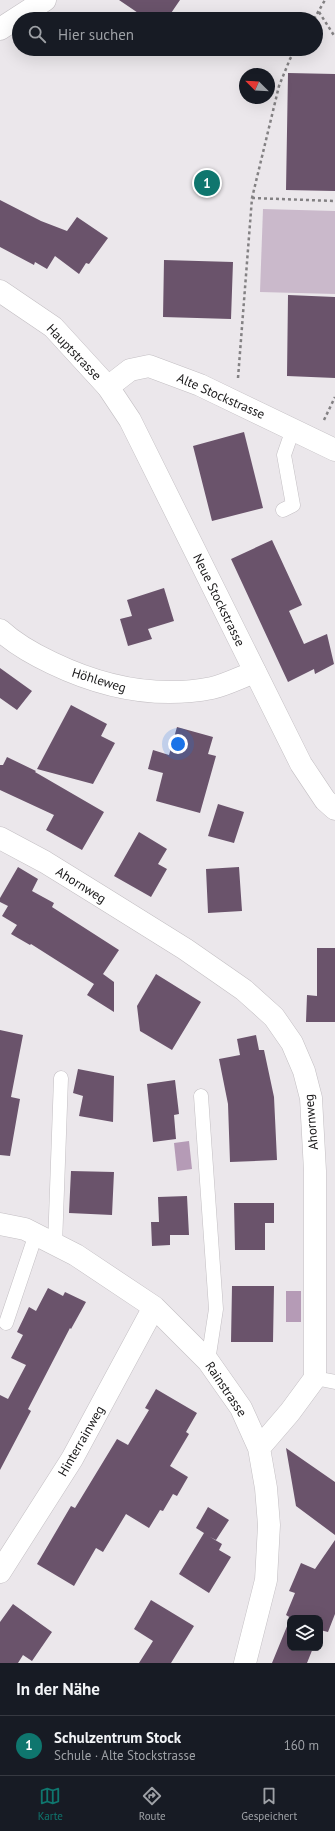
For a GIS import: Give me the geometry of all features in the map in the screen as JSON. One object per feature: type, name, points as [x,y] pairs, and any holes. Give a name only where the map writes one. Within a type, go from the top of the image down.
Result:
[{"type":"street","points":[[26,12],[45,0]]},
{"type":"street","points":[[0,29],[12,21]]},
{"type":"street","name":"Hauptstrasse","points":[[0,291],[53,327],[108,387]]},
{"type":"street","name":"Alte Stockstrasse","points":[[108,387],[130,370],[149,366],[200,385],[335,450]]},
{"type":"street","name":"Neue Stockstrasse","points":[[108,387],[130,420],[301,764],[325,800],[335,809]]},
{"type":"street","name":"Höhleweg","points":[[0,630],[11,640],[70,672],[107,685],[133,690],[166,693],[212,688],[255,672]]},
{"type":"street","name":"Ahornweg","points":[[0,838],[45,862],[100,896],[185,949],[244,990],[274,1017],[292,1043],[304,1071],[311,1098],[325,1380],[290,1412],[259,1448]]},
{"type":"street","name":"Rainstrasse","points":[[0,1224],[26,1229],[76,1255],[154,1307],[208,1361],[241,1408],[259,1448],[266,1488],[269,1525],[268,1560],[262,1600],[245,1663]]},
{"type":"street","name":"Hinterrainweg","points":[[0,1572],[72,1459],[154,1307]]},
{"type":"lane","points":[[283,510],[293,505],[284,455],[293,429]]},
{"type":"lane","points":[[55,1244],[61,1078]]},
{"type":"lane","points":[[201,1096],[216,1308],[208,1361]]},
{"type":"lane","points":[[6,1323],[36,1234]]},
{"type":"path","points":[[319,12],[325,0]]},
{"type":"path","points":[[323,18],[335,37]]},
{"type":"path","points":[[236,402],[252,198],[279,86],[292,56]]},
{"type":"path","points":[[252,198],[335,201]]},
{"type":"shaded area","points":[[263,209],[335,211],[335,294],[260,292]]},
{"type":"shaded area","points":[[189,1141],[192,1169],[177,1171],[174,1143]]},
{"type":"shaded area","points":[[286,1291],[301,1291],[301,1322],[286,1322]]},
{"type":"building","points":[[119,0],[180,0],[172,12],[137,12]]},
{"type":"building","points":[[288,73],[335,74],[335,191],[286,190]]},
{"type":"building","points":[[0,200],[41,221],[67,231],[77,217],[108,238],[89,264],[86,263],[79,274],[55,256],[47,269],[35,262],[34,265],[0,247]]},
{"type":"building","points":[[164,260],[233,262],[231,319],[163,317]]},
{"type":"building","points":[[288,295],[335,297],[335,378],[287,376]]},
{"type":"building","points":[[244,432],[263,508],[212,521],[193,446]]},
{"type":"building","points":[[272,540],[302,605],[289,611],[304,644],[327,634],[334,664],[315,674],[314,669],[288,682],[231,559]]},
{"type":"building","points":[[164,588],[174,621],[148,629],[152,639],[128,646],[120,619],[132,616],[127,600]]},
{"type":"building","points":[[0,668],[32,691],[17,710],[0,698]]},
{"type":"building","points":[[71,705],[107,724],[101,736],[115,743],[93,784],[37,769]]},
{"type":"building","points":[[177,727],[213,737],[208,754],[216,756],[200,813],[156,801],[163,773],[148,769],[153,750],[169,755]]},
{"type":"building","points":[[7,757],[36,771],[35,772],[104,812],[82,850],[46,830],[54,815],[0,790],[0,765],[3,765]]},
{"type":"building","points":[[218,804],[244,812],[234,843],[208,836]]},
{"type":"building","points":[[139,832],[167,849],[158,864],[167,869],[151,897],[114,876]]},
{"type":"building","points":[[18,867],[38,879],[32,891],[54,903],[52,907],[119,950],[103,974],[114,982],[114,1012],[87,995],[94,984],[31,944],[30,945],[11,934],[17,925],[2,916],[8,906],[0,902],[0,898]]},
{"type":"building","points":[[239,867],[242,911],[208,913],[206,869]]},
{"type":"building","points":[[317,948],[335,948],[335,1022],[306,1022],[307,995],[317,996]]},
{"type":"building","points":[[156,974],[201,1002],[172,1050],[140,1031],[137,1006]]},
{"type":"building","points":[[0,1030],[23,1035],[11,1097],[20,1099],[10,1156],[0,1155]]},
{"type":"building","points":[[256,1035],[259,1050],[264,1050],[274,1097],[277,1160],[230,1162],[228,1104],[219,1059],[240,1055],[237,1039]]},
{"type":"building","points":[[78,1069],[114,1076],[113,1122],[79,1116],[83,1096],[73,1093]]},
{"type":"building","points":[[175,1080],[179,1114],[174,1115],[176,1139],[153,1142],[147,1084]]},
{"type":"building","points":[[71,1171],[114,1172],[112,1215],[69,1213]]},
{"type":"building","points":[[187,1196],[189,1235],[170,1235],[170,1245],[152,1246],[151,1222],[159,1222],[158,1197]]},
{"type":"building","points":[[234,1203],[274,1203],[274,1223],[265,1223],[265,1250],[235,1250]]},
{"type":"building","points":[[232,1286],[274,1286],[273,1342],[231,1342]]},
{"type":"building","points":[[48,1288],[63,1296],[65,1292],[86,1302],[71,1329],[70,1328],[28,1409],[31,1411],[0,1470],[0,1395],[8,1399],[26,1365],[11,1358],[23,1335],[17,1332],[29,1307],[36,1311]]},
{"type":"building","points":[[156,1389],[197,1413],[186,1432],[189,1434],[170,1466],[188,1477],[177,1496],[173,1494],[163,1511],[160,1510],[149,1528],[126,1514],[103,1552],[96,1548],[74,1586],[37,1564],[71,1506],[75,1508],[117,1439],[128,1445],[149,1410],[145,1408]]},
{"type":"building","points":[[286,1448],[335,1482],[335,1535],[296,1506]]},
{"type":"building","points":[[208,1507],[229,1520],[216,1540],[210,1537],[222,1544],[219,1550],[231,1557],[209,1593],[179,1574],[204,1533],[196,1528]]},
{"type":"building","points":[[335,1540],[335,1614],[328,1632],[323,1631],[323,1615],[286,1615],[295,1593],[289,1591],[301,1563],[315,1569]]},
{"type":"building","points":[[151,1600],[194,1626],[171,1663],[139,1663],[153,1641],[134,1629]]},
{"type":"building","points":[[13,1604],[52,1632],[32,1661],[23,1655],[18,1663],[0,1663],[0,1622]]},
{"type":"building","points":[[287,1626],[287,1651],[312,1651],[307,1663],[272,1663]]},
{"type":"place","name":"Schulzentrum Stock","points":[[207,183]]}]
